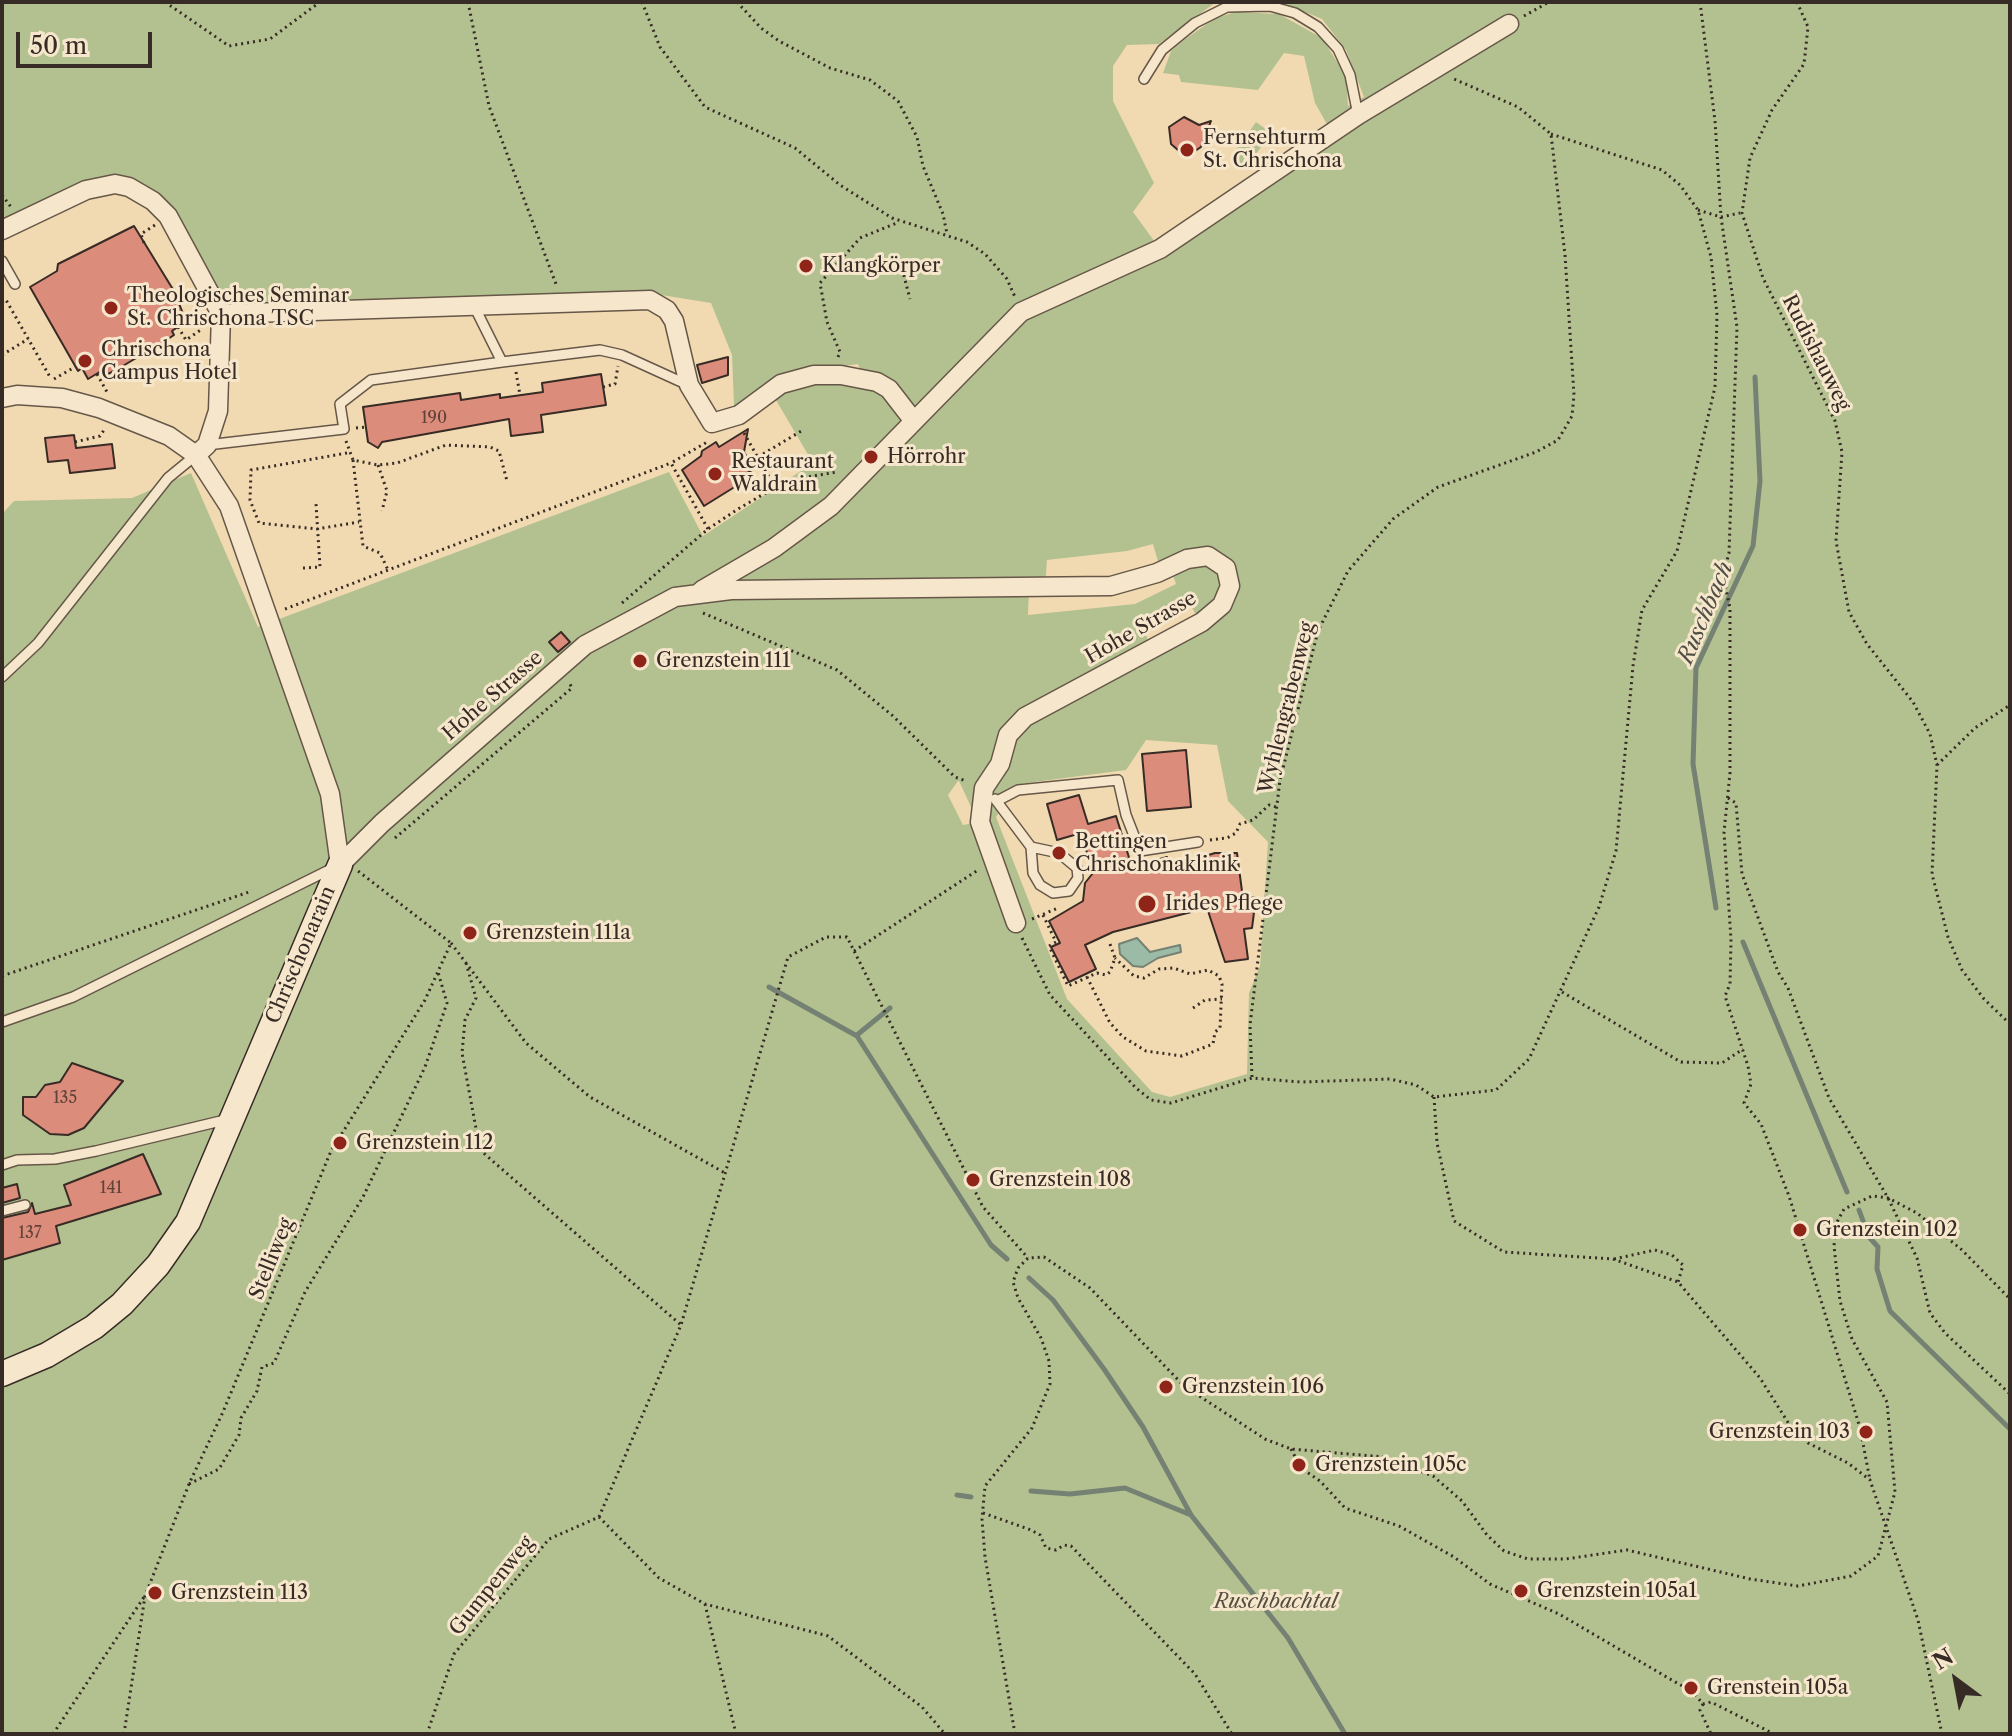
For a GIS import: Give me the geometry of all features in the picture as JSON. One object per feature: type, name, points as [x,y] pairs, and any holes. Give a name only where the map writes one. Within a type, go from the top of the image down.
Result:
[{"type":"street","name":"Hohe Strasse","points":[[698,592],[803,528],[866,472],[913,420],[1021,312],[1160,249],[1358,115],[1436,71],[1509,24]]},
{"type":"street","points":[[2,230],[86,190],[115,184],[142,193],[168,216],[221,314],[218,411],[202,450]]},
{"type":"street","points":[[221,314],[635,299],[659,304],[674,321],[689,385],[712,423],[734,416],[781,384],[830,375],[877,382],[889,389],[913,420]]},
{"type":"street","name":"Chrischonarain","points":[[2,398],[17,395],[62,398],[105,410],[202,450],[229,506],[330,794],[340,865],[188,1222],[158,1265],[122,1304],[94,1327],[47,1355],[2,1374]]},
{"type":"street","name":"Hohe Strasse","points":[[340,865],[417,792],[585,645],[675,597],[698,592],[1111,586],[1157,573],[1187,559],[1208,556],[1226,568],[1230,586],[1222,605],[1202,622],[1025,717],[1008,735],[980,822],[1016,923]]},
{"type":"lane","points":[[1144,79],[1162,50],[1195,23],[1227,7],[1270,6],[1295,13],[1318,27],[1338,49],[1350,75],[1358,115]]},
{"type":"lane","points":[[2,261],[15,284]]},
{"type":"lane","points":[[473,304],[502,362]]},
{"type":"lane","points":[[2,677],[38,643],[168,478],[202,450],[348,429],[340,404],[371,380],[515,360],[600,350],[622,355],[689,385]]},
{"type":"lane","points":[[1031,847],[1059,853],[1077,868],[1078,878],[1069,891],[1053,893],[1040,885],[1033,873],[1031,847],[991,794],[1118,780],[1126,815],[1140,851],[1198,842]]},
{"type":"lane","points":[[2,1022],[73,997],[340,865]]},
{"type":"lane","points":[[2,1165],[17,1160],[55,1159],[96,1151],[231,1119]]},
{"type":"lane","points":[[2,1211],[25,1205]]},
{"type":"path","points":[[165,2],[229,46],[270,39],[320,2]]},
{"type":"path","points":[[468,2],[489,106],[550,276],[568,301]]},
{"type":"path","points":[[642,2],[660,47],[705,107],[795,148],[840,185],[901,221],[947,234],[985,254],[1007,279],[1021,312]]},
{"type":"path","points":[[737,2],[745,14],[779,41],[830,68],[870,80],[898,101],[917,137],[923,166],[943,214],[947,234]]},
{"type":"path","points":[[1509,24],[1549,2]]},
{"type":"path","points":[[1700,2],[1715,121],[1721,217],[1737,327],[1729,553],[1724,587],[1730,608],[1728,798],[1724,832],[1731,954],[1730,984],[1725,996],[1751,1084],[1744,1103],[1761,1124],[1789,1196],[1860,1428],[1870,1480],[1918,1620],[1942,1734]]},
{"type":"path","name":"Rudishauweg","points":[[1797,2],[1808,27],[1804,64],[1772,110],[1750,158],[1742,213],[1748,242],[1835,421],[1842,452],[1836,541],[1849,612],[1867,644],[1913,702],[1930,734],[1937,765],[1932,874],[1948,937],[1962,970],[1984,999],[2010,1024]]},
{"type":"path","points":[[2009,2],[2010,9]]},
{"type":"path","points":[[1016,923],[1050,995],[1136,1088],[1151,1100],[1171,1103],[1252,1078],[1301,1082],[1390,1079],[1416,1085],[1434,1097],[1496,1090],[1529,1059],[1599,907],[1616,851],[1633,666],[1642,610],[1677,551],[1715,387],[1717,315],[1711,257],[1698,210],[1680,185],[1662,170],[1551,134],[1518,107],[1436,71]]},
{"type":"path","name":"Wyhlengrabenweg","points":[[1252,1078],[1250,1025],[1276,807],[1318,631],[1348,571],[1393,519],[1438,487],[1536,452],[1558,440],[1572,416],[1574,395],[1565,255],[1551,134]]},
{"type":"path","points":[[1698,210],[1721,217],[1742,213]]},
{"type":"path","points":[[144,243],[141,234],[168,216]]},
{"type":"path","points":[[830,375],[840,352],[827,322],[820,283],[860,238],[901,221]]},
{"type":"path","points":[[884,261],[904,276],[910,299]]},
{"type":"path","points":[[2,303],[6,300],[52,380]]},
{"type":"path","points":[[178,327],[186,340],[221,314]]},
{"type":"path","points":[[2,355],[28,339]]},
{"type":"path","points":[[603,387],[615,384],[622,355]]},
{"type":"path","points":[[515,360],[520,395]]},
{"type":"path","points":[[75,442],[100,436],[106,426],[105,410]]},
{"type":"path","points":[[734,416],[774,488]]},
{"type":"path","points":[[348,429],[347,453],[353,460],[363,546],[380,553],[388,570]]},
{"type":"path","points":[[758,457],[803,430]]},
{"type":"path","points":[[267,616],[671,463],[712,439]]},
{"type":"path","points":[[353,460],[378,465],[397,463],[446,445],[465,443],[499,451],[507,481]]},
{"type":"path","points":[[347,453],[251,470],[250,500],[259,523],[317,529],[359,522]]},
{"type":"path","points":[[671,463],[708,529]]},
{"type":"path","points":[[378,465],[387,491],[382,511]]},
{"type":"path","points":[[605,632],[600,624],[708,529],[774,488],[807,477],[866,472]]},
{"type":"path","points":[[303,568],[320,567],[316,504]]},
{"type":"path","points":[[675,597],[713,619],[837,670],[893,716],[955,777],[991,794]]},
{"type":"path","points":[[392,841],[572,688],[568,681]]},
{"type":"path","points":[[1937,765],[1975,728],[2010,705]]},
{"type":"path","points":[[1728,798],[1736,803],[1742,874],[1778,972],[1788,988],[1829,1098],[1888,1198],[1917,1258],[1930,1313],[1945,1333],[2010,1394]]},
{"type":"path","points":[[1198,842],[1227,838],[1236,833],[1240,824],[1253,820],[1269,805],[1276,807]]},
{"type":"path","points":[[854,951],[994,859]]},
{"type":"path","points":[[340,865],[354,868],[451,943],[526,1043],[590,1097],[725,1173]]},
{"type":"path","points":[[2,976],[259,889]]},
{"type":"path","points":[[1043,915],[1056,942],[1049,946],[1068,986],[1097,973],[1106,975],[1115,958]]},
{"type":"path","points":[[945,1734],[922,1707],[828,1636],[705,1604],[659,1578],[599,1517],[681,1325],[788,957],[826,937],[847,937],[983,1207],[1028,1258]]},
{"type":"path","name":"Stelliweg","points":[[124,1734],[145,1596],[189,1484],[234,1386],[331,1151],[425,1000],[451,943]]},
{"type":"path","points":[[1087,977],[1110,1023],[1123,1037],[1164,1057],[1201,1052],[1213,1044],[1215,1032],[1220,1028],[1222,999],[1219,976],[1208,970],[1190,974],[1184,969],[1159,969],[1144,978],[1134,976],[1115,958],[1110,944]]},
{"type":"path","points":[[466,963],[476,998],[465,1020],[462,1053],[480,1150],[681,1325]]},
{"type":"path","points":[[189,1484],[219,1469],[239,1435],[241,1418],[257,1391],[262,1367],[274,1363],[305,1292],[363,1197],[425,1067],[447,1003],[438,972]]},
{"type":"path","points":[[1562,992],[1681,1062],[1722,1063],[1743,1049]]},
{"type":"path","points":[[1193,1008],[1201,1001],[1222,999]]},
{"type":"path","points":[[1434,1097],[1437,1143],[1454,1221],[1504,1252],[1613,1259],[1655,1250],[1672,1255],[1683,1265],[1678,1282]]},
{"type":"path","points":[[1015,1734],[985,1557],[983,1513],[985,1486],[1032,1428],[1050,1384],[1049,1361],[1041,1338],[1018,1298],[1013,1282],[1018,1268],[1028,1258],[1044,1257],[1090,1288],[1184,1386],[1265,1439],[1291,1449],[1384,1457],[1433,1476],[1462,1501],[1487,1535],[1504,1551],[1528,1559],[1566,1559],[1627,1550],[1750,1579],[1798,1586],[1851,1576],[1878,1556],[1895,1492],[1887,1402],[1852,1339],[1844,1314],[1834,1246],[1836,1224],[1844,1209],[1857,1200],[1888,1198],[1917,1213],[1962,1250],[2010,1299]]},
{"type":"path","points":[[1613,1259],[1678,1282],[1760,1378],[1789,1424],[1808,1443],[1848,1463],[1870,1480]]},
{"type":"path","points":[[1291,1449],[1301,1468],[1320,1481],[1345,1508],[1399,1526],[1454,1557],[1490,1584],[1559,1614],[1693,1692],[1703,1704]]},
{"type":"path","points":[[983,1513],[1031,1530],[1040,1535],[1046,1548],[1056,1550],[1064,1545],[1071,1546],[1195,1674],[1232,1734]]},
{"type":"path","name":"Gumpenweg","points":[[427,1734],[454,1654],[549,1539],[599,1517]]},
{"type":"path","points":[[53,1734],[145,1596]]},
{"type":"path","points":[[705,1604],[736,1734]]},
{"type":"path","points":[[1711,1734],[1700,1710],[1703,1704],[1711,1702],[1774,1734]]},
{"type":"green space","name":"Ruschbachtal","points":[[2,2],[1216,2],[1159,44],[1127,45],[1113,66],[1113,101],[1154,183],[1133,212],[1160,249],[1332,133],[1315,103],[1304,56],[1284,53],[1258,90],[1181,82],[1179,75],[1163,73],[1171,51],[1214,19],[1235,12],[1279,14],[1322,38],[1346,76],[1348,106],[1364,97],[1346,50],[1322,19],[1281,2],[2010,2],[2010,1734],[2,1734],[2,514],[14,501],[132,498],[191,473],[258,627],[669,472],[703,536],[813,463],[773,395],[801,385],[829,381],[865,383],[858,364],[795,373],[764,384],[734,406],[732,355],[711,303],[649,293],[228,305],[176,211],[144,184],[118,175],[79,182],[2,221]],"holes":[[[1153,544],[1160,568],[1169,564],[1176,584],[1135,604],[1028,615],[1029,589],[1045,588],[1047,560],[1127,551]],[[1189,603],[1197,616],[1149,642],[1143,629]],[[1146,740],[1217,745],[1228,801],[1268,842],[1260,966],[1249,993],[1247,1074],[1170,1097],[1152,1092],[1067,999],[996,817],[1019,784],[1126,770]],[[959,781],[978,822],[963,825],[948,795]]]},
{"type":"green space","points":[[1256,122],[1271,133],[1246,168],[1231,157]]},
{"type":"shaded area","points":[[1137,938],[1150,952],[1180,945],[1181,952],[1158,958],[1143,967],[1133,966],[1120,954],[1119,944]]},
{"type":"building","points":[[1184,117],[1199,125],[1211,121],[1201,147],[1186,157],[1171,144],[1169,127]]},
{"type":"building","points":[[134,226],[174,291],[186,321],[172,331],[174,335],[116,370],[106,375],[103,370],[88,379],[82,368],[78,371],[30,287],[57,271],[58,264]]},
{"type":"building","points":[[728,357],[728,375],[702,383],[697,365]]},
{"type":"building","points":[[601,374],[606,405],[541,415],[543,432],[511,436],[509,419],[382,442],[378,448],[368,442],[363,407],[460,393],[461,400],[500,394],[500,398],[543,392],[542,383]]},
{"type":"building","name":"Restaurant Waldrain","points":[[748,429],[744,452],[754,469],[738,478],[741,483],[704,506],[682,470],[716,442],[719,447]]},
{"type":"building","points":[[74,435],[76,448],[112,444],[115,468],[70,473],[68,460],[48,462],[45,438]]},
{"type":"building","points":[[561,632],[570,642],[558,652],[549,642]]},
{"type":"building","points":[[1186,750],[1191,807],[1147,811],[1142,754]]},
{"type":"building","points":[[1079,795],[1088,824],[1116,816],[1132,867],[1167,857],[1170,867],[1215,853],[1237,853],[1243,899],[1256,897],[1252,928],[1244,929],[1248,959],[1225,962],[1207,908],[1113,932],[1085,945],[1096,969],[1069,982],[1051,947],[1060,943],[1049,921],[1083,901],[1085,883],[1093,873],[1081,833],[1057,840],[1047,804]]},
{"type":"building","points":[[72,1063],[123,1081],[84,1128],[68,1135],[50,1134],[23,1115],[23,1097],[36,1097],[45,1085],[60,1082]]},
{"type":"building","points":[[143,1154],[161,1194],[56,1226],[60,1243],[2,1260],[2,1218],[28,1212],[32,1203],[35,1214],[71,1205],[64,1185]]},
{"type":"building","points":[[17,1184],[20,1198],[2,1203],[2,1188]]},
{"type":"waterway","name":"Ruschbach","points":[[1716,908],[1693,764],[1696,668],[1753,546],[1760,481],[1755,377]]},
{"type":"waterway","name":"Ruschbach","points":[[1743,942],[1847,1192]]},
{"type":"waterway","points":[[769,987],[857,1036],[991,1245],[1007,1259]]},
{"type":"waterway","points":[[857,1035],[890,1008]]},
{"type":"waterway","name":"Ruschbach","points":[[1859,1210],[1869,1237],[1878,1247],[1877,1269],[1890,1311],[2010,1429]]},
{"type":"waterway","points":[[1029,1278],[1053,1300],[1104,1369],[1143,1427],[1191,1515],[1288,1638],[1345,1734]]},
{"type":"waterway","points":[[1031,1491],[1070,1494],[1125,1488],[1191,1515]]},
{"type":"waterway","points":[[957,1495],[971,1497]]},
{"type":"place","name":"Fernsehturm St. Chrischona","points":[[1187,150]]},
{"type":"place","name":"Klangkörper","points":[[806,266]]},
{"type":"place","name":"Theologisches Seminar St. Chrischona TSC","points":[[111,308]]},
{"type":"place","name":"Chrischona Campus Hotel","points":[[85,361]]},
{"type":"place","name":"Hörrohr","points":[[871,457]]},
{"type":"place","name":"Restaurant Waldrain","points":[[715,474]]},
{"type":"place","name":"Grenzstein 111","points":[[640,661]]},
{"type":"place","name":"Bettingen Chrischonaklinik","points":[[1059,853]]},
{"type":"place","name":"Irides Pflege","points":[[1147,904]]},
{"type":"place","name":"Grenzstein 111a","points":[[470,933]]},
{"type":"place","name":"Grenzstein 112","points":[[340,1143]]},
{"type":"place","name":"Grenzstein 108","points":[[973,1180]]},
{"type":"place","name":"Grenzstein 102","points":[[1800,1230]]},
{"type":"place","name":"Grenzstein 106","points":[[1166,1387]]},
{"type":"place","name":"Grenzstein 103","points":[[1866,1432]]},
{"type":"place","name":"Grenzstein 105c","points":[[1299,1465]]},
{"type":"place","name":"Grenzstein 105a1","points":[[1521,1591]]},
{"type":"place","name":"Grenzstein 113","points":[[155,1593]]},
{"type":"place","name":"Grenstein 105a","points":[[1691,1688]]}]
